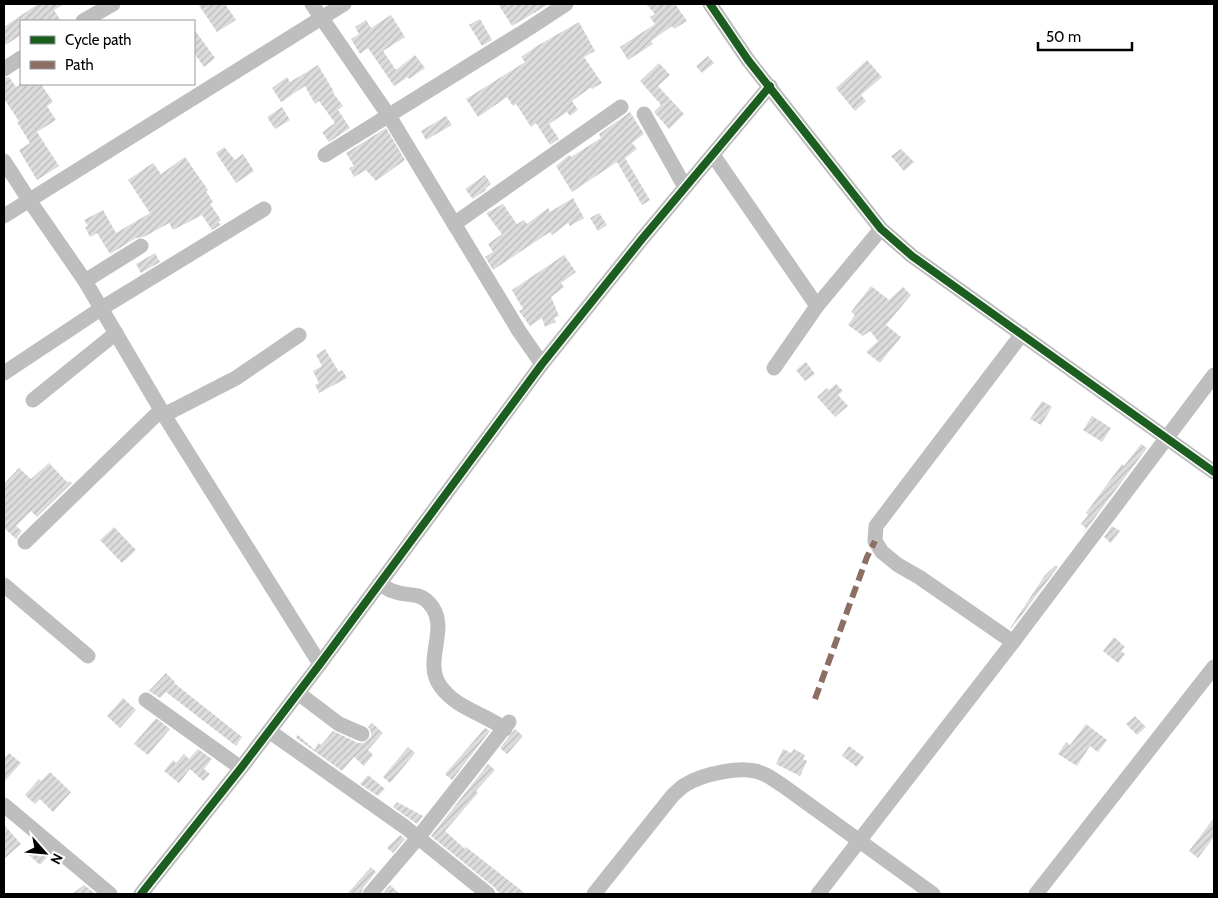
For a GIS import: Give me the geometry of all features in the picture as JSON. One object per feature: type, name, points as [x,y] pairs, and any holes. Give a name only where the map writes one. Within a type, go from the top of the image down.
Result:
[{"type":"street","points":[[86,20],[113,4]]},
{"type":"street","points":[[312,4],[389,116],[542,364]]},
{"type":"street","points":[[4,216],[344,4]]},
{"type":"street","points":[[325,156],[566,4]]},
{"type":"street","points":[[710,4],[748,60],[882,229],[912,256],[1214,472]]},
{"type":"street","points":[[4,69],[20,59]]},
{"type":"street","points":[[141,894],[241,768],[320,664],[542,364],[685,187],[770,86]]},
{"type":"street","points":[[454,224],[621,107]]},
{"type":"street","points":[[644,114],[685,187]]},
{"type":"street","points":[[713,155],[817,306]]},
{"type":"street","points":[[4,161],[85,280],[162,412],[320,664]]},
{"type":"street","points":[[4,373],[102,308],[264,209]]},
{"type":"street","points":[[774,368],[817,306],[882,229]]},
{"type":"street","points":[[85,280],[141,246]]},
{"type":"street","points":[[33,400],[116,333]]},
{"type":"street","points":[[1013,642],[919,577],[898,565],[882,552],[875,541],[876,526],[1022,334]]},
{"type":"street","points":[[24,542],[162,412],[236,378],[299,335]]},
{"type":"street","points":[[818,894],[1013,642],[1214,375]]},
{"type":"street","points":[[370,894],[417,839],[507,726],[462,705],[448,695],[439,685],[432,663],[438,630],[438,618],[428,602],[422,597],[393,592],[379,584]]},
{"type":"street","points":[[4,585],[88,656]]},
{"type":"street","points":[[1036,894],[1214,667]]},
{"type":"street","points":[[298,693],[339,724],[362,734]]},
{"type":"street","points":[[146,700],[241,768]]},
{"type":"street","points":[[269,731],[405,827],[417,839],[488,894]]},
{"type":"street","points":[[594,894],[673,795],[684,785],[698,778],[726,771],[747,769],[761,772],[772,778],[933,894]]},
{"type":"street","points":[[4,805],[110,894]]},
{"type":"building","points":[[38,4],[64,4],[54,10],[60,20],[20,20],[20,36],[4,46],[4,27]]},
{"type":"building","points":[[198,4],[225,4],[236,20],[217,32]]},
{"type":"building","points":[[498,4],[549,4],[512,26]]},
{"type":"building","points":[[646,4],[675,4],[687,21],[674,29],[672,26],[651,41],[653,44],[628,60],[620,47],[655,24],[650,17],[655,14]]},
{"type":"building","points":[[391,15],[405,37],[383,51],[396,70],[415,55],[425,68],[394,86],[368,48],[360,54],[351,39],[359,34],[355,27],[366,20],[371,28]]},
{"type":"building","points":[[480,19],[492,40],[482,46],[469,25]]},
{"type":"building","points":[[579,22],[595,51],[584,57],[602,83],[592,89],[590,88],[572,101],[578,110],[570,116],[567,112],[549,124],[559,139],[550,145],[536,123],[531,127],[516,104],[513,106],[507,97],[478,117],[466,99],[525,62],[521,57],[537,46]]},
{"type":"building","points":[[195,30],[215,58],[204,67],[195,54]]},
{"type":"building","points":[[708,56],[714,63],[702,73],[696,66]]},
{"type":"building","points":[[867,60],[882,77],[861,95],[866,101],[855,111],[836,88]]},
{"type":"building","points":[[659,63],[670,75],[658,86],[684,114],[669,129],[654,112],[661,105],[640,81]]},
{"type":"building","points":[[318,65],[333,93],[343,106],[338,110],[350,128],[329,142],[322,132],[335,123],[319,101],[315,104],[305,86],[281,102],[272,88],[287,77],[290,82]]},
{"type":"building","points":[[9,77],[16,87],[20,85],[42,85],[53,102],[47,106],[56,120],[37,132],[59,166],[37,180],[19,150],[30,143],[17,122],[19,121],[4,99],[4,78]]},
{"type":"building","points":[[282,107],[290,120],[275,129],[267,117]]},
{"type":"building","points":[[630,112],[644,134],[632,143],[637,149],[625,158],[650,200],[642,205],[617,162],[572,192],[556,166],[569,155],[571,157],[601,138],[599,134]]},
{"type":"building","points":[[446,116],[452,125],[426,140],[421,131]]},
{"type":"building","points":[[386,128],[405,160],[376,181],[366,170],[354,177],[349,168],[354,166],[346,153]]},
{"type":"building","points":[[224,147],[235,160],[243,154],[254,171],[236,183],[216,153]]},
{"type":"building","points":[[901,149],[914,162],[904,171],[891,156]]},
{"type":"building","points":[[185,157],[208,190],[206,191],[213,202],[210,204],[221,220],[218,222],[221,225],[212,230],[202,215],[173,230],[169,223],[144,237],[136,238],[110,254],[97,233],[90,237],[85,227],[88,226],[84,220],[103,210],[116,233],[150,213],[128,180],[153,163],[161,174]]},
{"type":"building","points":[[485,175],[491,184],[473,199],[465,189]]},
{"type":"building","points":[[573,198],[584,218],[570,226],[568,223],[552,235],[550,232],[493,270],[485,257],[493,252],[488,244],[502,234],[486,213],[503,204],[517,224],[524,220],[527,224],[548,208],[550,212]]},
{"type":"building","points":[[599,213],[607,225],[598,231],[590,218]]},
{"type":"building","points":[[155,253],[160,262],[141,273],[136,264]]},
{"type":"building","points":[[564,255],[576,272],[561,283],[564,287],[551,297],[559,316],[554,318],[556,322],[545,327],[542,318],[530,326],[519,311],[523,309],[512,290]]},
{"type":"building","points":[[871,286],[889,300],[903,287],[911,295],[886,325],[901,337],[880,363],[866,352],[878,341],[870,331],[863,336],[848,325],[855,315],[851,312]]},
{"type":"building","points":[[325,349],[339,372],[342,370],[347,378],[319,393],[315,385],[319,383],[313,371],[322,366],[316,355]]},
{"type":"building","points":[[806,362],[815,374],[805,381],[796,370]]},
{"type":"building","points":[[836,384],[843,391],[838,395],[848,406],[835,417],[817,397],[827,388],[829,390]]},
{"type":"building","points":[[1042,401],[1052,407],[1041,425],[1030,419]]},
{"type":"building","points":[[1092,416],[1111,428],[1102,442],[1083,430]]},
{"type":"building","points":[[1141,444],[1147,448],[1082,535],[1086,528],[1081,524],[1088,515],[1086,513],[1122,464],[1124,466]]},
{"type":"building","points":[[49,463],[68,483],[69,481],[72,483],[37,517],[31,511],[16,526],[22,531],[16,539],[4,528],[4,484],[19,468],[31,479]]},
{"type":"building","points":[[1112,526],[1120,531],[1111,543],[1104,537]]},
{"type":"building","points":[[114,527],[136,550],[122,563],[100,540]]},
{"type":"building","points":[[1056,565],[1058,567],[1011,629],[1045,575]]},
{"type":"building","points":[[1114,637],[1125,647],[1121,651],[1125,654],[1118,663],[1103,651]]},
{"type":"building","points":[[166,673],[174,683],[242,737],[236,746],[166,692],[160,698],[149,691]]},
{"type":"building","points":[[123,698],[136,710],[120,728],[107,716]]},
{"type":"building","points":[[1135,716],[1146,727],[1137,735],[1126,724]]},
{"type":"building","points":[[156,718],[170,729],[148,755],[134,744]]},
{"type":"building","points":[[372,723],[383,733],[368,750],[373,755],[364,766],[354,757],[342,771],[296,738],[298,735],[315,750],[318,743],[321,745],[333,731],[358,743],[364,743],[371,737],[368,727]]},
{"type":"building","points":[[1086,724],[1107,740],[1098,752],[1090,746],[1077,766],[1058,754],[1066,742],[1070,745]]},
{"type":"building","points":[[485,728],[490,731],[452,780],[445,774]]},
{"type":"building","points":[[515,729],[523,736],[507,754],[500,748]]},
{"type":"building","points":[[849,746],[864,757],[857,767],[842,756]]},
{"type":"building","points":[[408,747],[415,753],[390,783],[383,777]]},
{"type":"building","points":[[198,749],[212,759],[204,769],[210,774],[203,781],[190,769],[179,783],[164,771],[173,760],[176,763],[184,754],[189,759]]},
{"type":"building","points":[[783,749],[791,753],[794,749],[805,755],[803,759],[807,761],[800,776],[776,764]]},
{"type":"building","points":[[9,753],[21,763],[4,782],[4,759]]},
{"type":"building","points":[[488,764],[495,770],[445,831],[465,849],[466,847],[526,894],[500,894],[431,836]]},
{"type":"building","points":[[50,772],[71,792],[53,812],[40,799],[35,804],[25,795],[39,779],[41,781]]},
{"type":"building","points":[[368,775],[385,789],[378,796],[360,784]]},
{"type":"building","points":[[397,802],[423,816],[417,824],[393,807]]},
{"type":"building","points":[[1214,818],[1214,837],[1198,858],[1189,851]]},
{"type":"building","points":[[4,825],[21,844],[4,859]]},
{"type":"building","points":[[400,835],[405,839],[393,853],[387,848]]},
{"type":"building","points":[[37,845],[49,855],[40,865],[29,855]]},
{"type":"building","points":[[371,867],[376,872],[363,888],[361,894],[347,894]]},
{"type":"building","points":[[84,885],[96,894],[72,894]]},
{"type":"building","points":[[390,885],[400,894],[382,894]]},
{"type":"marked path","points":[[815,699],[867,557],[875,541]]},
{"type":"cycle path","points":[[710,4],[748,60],[881,229],[912,256],[1214,472]]},
{"type":"cycle path","points":[[141,894],[241,768],[320,664],[542,364],[642,239],[770,86]]}]
